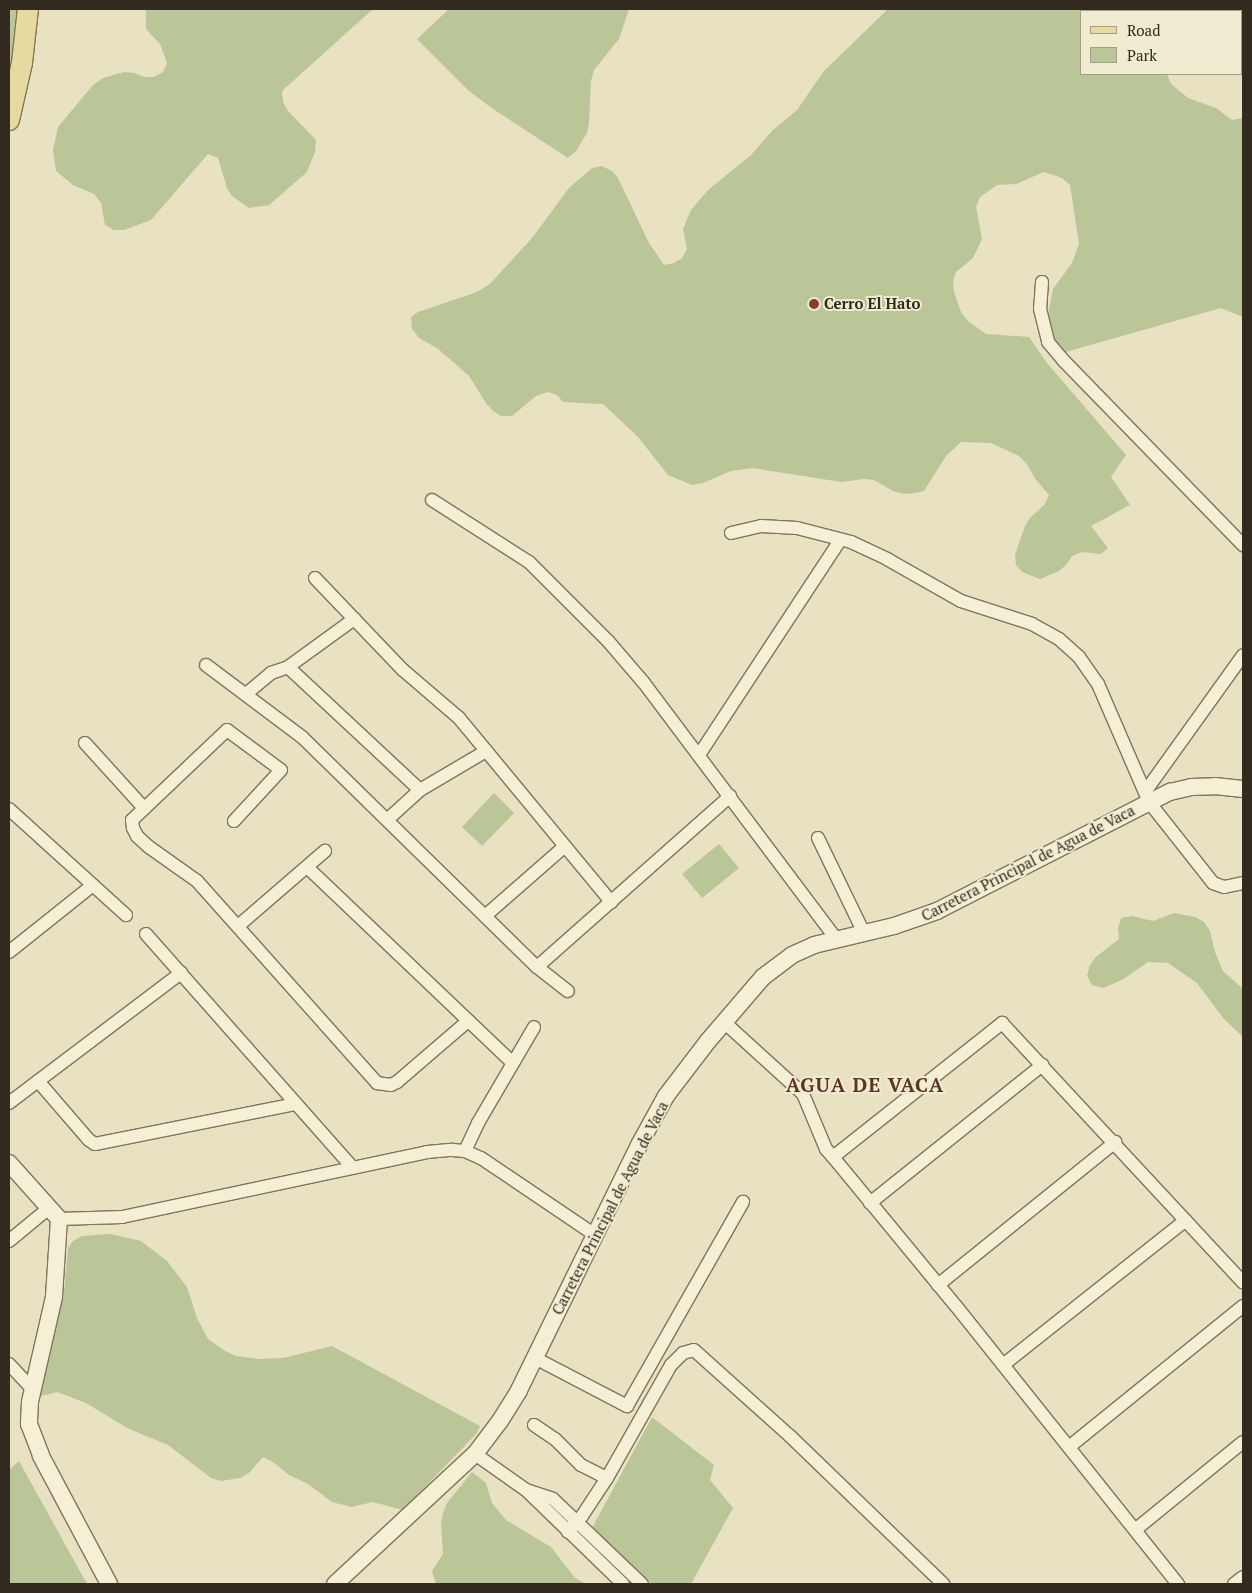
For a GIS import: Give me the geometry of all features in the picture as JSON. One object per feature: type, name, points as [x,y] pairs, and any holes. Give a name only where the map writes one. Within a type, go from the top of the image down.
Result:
[{"type":"main road","points":[[9,120],[22,63],[28,9]]},
{"type":"street","points":[[1042,282],[1040,308],[1048,342],[1130,430],[1243,545]]},
{"type":"street","points":[[432,500],[529,562],[560,591],[644,683],[836,940]]},
{"type":"street","points":[[731,533],[761,526],[797,528],[840,540],[887,559],[961,601],[1032,624],[1059,639],[1079,657],[1098,684],[1147,798],[1213,883],[1224,887],[1243,883]]},
{"type":"street","points":[[698,755],[840,540]]},
{"type":"street","points":[[315,578],[404,670],[459,718],[611,902]]},
{"type":"street","points":[[246,694],[271,673],[288,667],[354,619]]},
{"type":"street","points":[[1147,798],[1243,655]]},
{"type":"street","points":[[206,665],[302,737],[538,967],[568,990]]},
{"type":"street","points":[[288,667],[420,790]]},
{"type":"street","points":[[234,821],[281,770],[227,730],[132,820],[137,836],[149,847],[197,881],[377,1083],[391,1085],[405,1077],[468,1021]]},
{"type":"street","points":[[84,743],[144,808]]},
{"type":"street","points":[[387,820],[420,790],[486,751]]},
{"type":"street","name":"Carretera Principal de Agua de Vaca","points":[[335,1584],[476,1454],[500,1421],[535,1358],[666,1096],[682,1073],[748,993],[780,964],[814,945],[864,933],[937,911],[1147,798],[1191,787],[1215,786],[1243,789]]},
{"type":"street","points":[[538,967],[730,796]]},
{"type":"street","points":[[10,812],[126,915]]},
{"type":"street","points":[[818,838],[864,933]]},
{"type":"street","points":[[486,916],[564,846]]},
{"type":"street","points":[[238,926],[326,851]]},
{"type":"street","points":[[306,867],[513,1063]]},
{"type":"street","points":[[9,952],[93,885]]},
{"type":"street","points":[[146,934],[353,1168]]},
{"type":"street","points":[[9,1104],[181,973]]},
{"type":"street","points":[[724,1022],[803,1094],[826,1149],[832,1157],[1003,1365],[1178,1584]]},
{"type":"street","points":[[832,1157],[1002,1023],[1115,1142],[1243,1282]]},
{"type":"street","points":[[465,1151],[478,1123],[534,1028]]},
{"type":"street","points":[[870,1203],[1042,1065]]},
{"type":"street","points":[[38,1081],[89,1140],[95,1144],[296,1104]]},
{"type":"street","points":[[938,1285],[1115,1142]]},
{"type":"street","points":[[9,1241],[54,1213],[122,1218],[427,1152],[465,1151],[481,1158],[595,1235]]},
{"type":"street","points":[[9,1163],[54,1213],[54,1297],[32,1389],[29,1424],[41,1456],[109,1584]]},
{"type":"street","points":[[535,1358],[627,1406],[743,1202]]},
{"type":"street","points":[[1003,1365],[1186,1220]]},
{"type":"street","points":[[1069,1447],[1243,1306]]},
{"type":"street","points":[[572,1527],[607,1478],[670,1365],[682,1353],[694,1350],[790,1436],[943,1584]]},
{"type":"street","points":[[9,1364],[32,1389]]},
{"type":"street","points":[[534,1425],[555,1439],[581,1465],[607,1478]]},
{"type":"street","points":[[1135,1530],[1243,1442]]},
{"type":"street","points":[[476,1454],[526,1490],[553,1499],[572,1527],[623,1584]]},
{"type":"street","points":[[572,1527],[642,1584]]},
{"type":"street","points":[[1234,1584],[1243,1576]]},
{"type":"green space","points":[[9,9],[22,9],[9,94]]},
{"type":"green space","points":[[146,9],[373,9],[282,91],[283,102],[288,111],[316,140],[315,152],[307,172],[269,205],[249,208],[232,196],[227,188],[218,158],[208,154],[151,220],[124,230],[114,230],[105,225],[101,203],[94,194],[73,185],[56,171],[53,150],[58,127],[93,85],[103,78],[124,72],[144,77],[154,77],[163,72],[167,63],[160,44],[146,29]]},
{"type":"green space","points":[[449,9],[629,9],[619,39],[594,70],[591,81],[587,133],[576,151],[568,158],[469,91],[417,39]]},
{"type":"green space","points":[[888,9],[1116,9],[1119,10],[1080,10],[1080,75],[1167,75],[1171,84],[1188,98],[1216,108],[1232,120],[1243,118],[1243,317],[1221,308],[1062,353],[1048,329],[1047,320],[1053,289],[1072,263],[1079,244],[1070,185],[1062,178],[1044,172],[1016,184],[997,185],[980,197],[976,207],[982,239],[973,258],[956,272],[953,281],[954,292],[961,312],[968,321],[986,334],[1029,337],[1047,363],[1126,455],[1111,477],[1130,505],[1091,526],[1108,548],[1101,554],[1082,552],[1072,556],[1059,571],[1040,579],[1022,572],[1016,565],[1015,555],[1025,526],[1030,518],[1045,504],[1049,495],[1019,456],[991,443],[961,442],[946,456],[924,491],[915,493],[904,494],[893,491],[874,480],[864,479],[841,482],[753,468],[731,471],[703,483],[692,485],[668,475],[638,437],[603,404],[563,402],[557,395],[548,392],[536,396],[512,416],[501,416],[486,403],[469,376],[437,348],[419,338],[412,329],[411,317],[418,312],[477,292],[490,284],[532,238],[569,188],[592,168],[602,166],[612,171],[618,178],[649,243],[664,265],[674,263],[682,258],[687,249],[683,229],[691,210],[708,190],[751,155],[772,131],[797,110],[824,71]]},
{"type":"green space","points":[[494,793],[514,813],[482,846],[462,827]]},
{"type":"green space","points":[[719,844],[739,868],[702,898],[682,874]]},
{"type":"green space","points":[[1174,913],[1195,917],[1204,922],[1210,931],[1215,952],[1223,971],[1243,989],[1243,1037],[1224,1019],[1197,983],[1168,963],[1148,962],[1122,980],[1103,988],[1092,985],[1087,976],[1090,965],[1096,957],[1119,939],[1118,928],[1121,918],[1132,916],[1153,921]]},
{"type":"green space","points":[[110,1234],[141,1241],[167,1261],[187,1287],[197,1318],[208,1339],[225,1351],[236,1356],[260,1359],[283,1358],[332,1346],[480,1426],[477,1433],[403,1510],[373,1502],[351,1507],[332,1502],[308,1484],[289,1475],[273,1462],[263,1457],[249,1473],[240,1478],[221,1481],[211,1478],[168,1445],[127,1428],[86,1403],[57,1392],[38,1397],[44,1360],[64,1292],[68,1248],[73,1241],[82,1236]]},
{"type":"green space","points":[[652,1417],[714,1465],[710,1480],[733,1508],[691,1584],[652,1584],[592,1528]]},
{"type":"green space","points":[[19,1461],[87,1584],[9,1584],[9,1470]]},
{"type":"green space","points":[[472,1472],[486,1483],[492,1503],[506,1520],[551,1547],[575,1578],[586,1584],[436,1584],[432,1571],[443,1554],[441,1523],[443,1513],[447,1503]]},
{"type":"place","name":"Cerro El Hato","points":[[814,304]]},
{"type":"district","name":"AGUA DE VACA","points":[[865,1084]]}]
